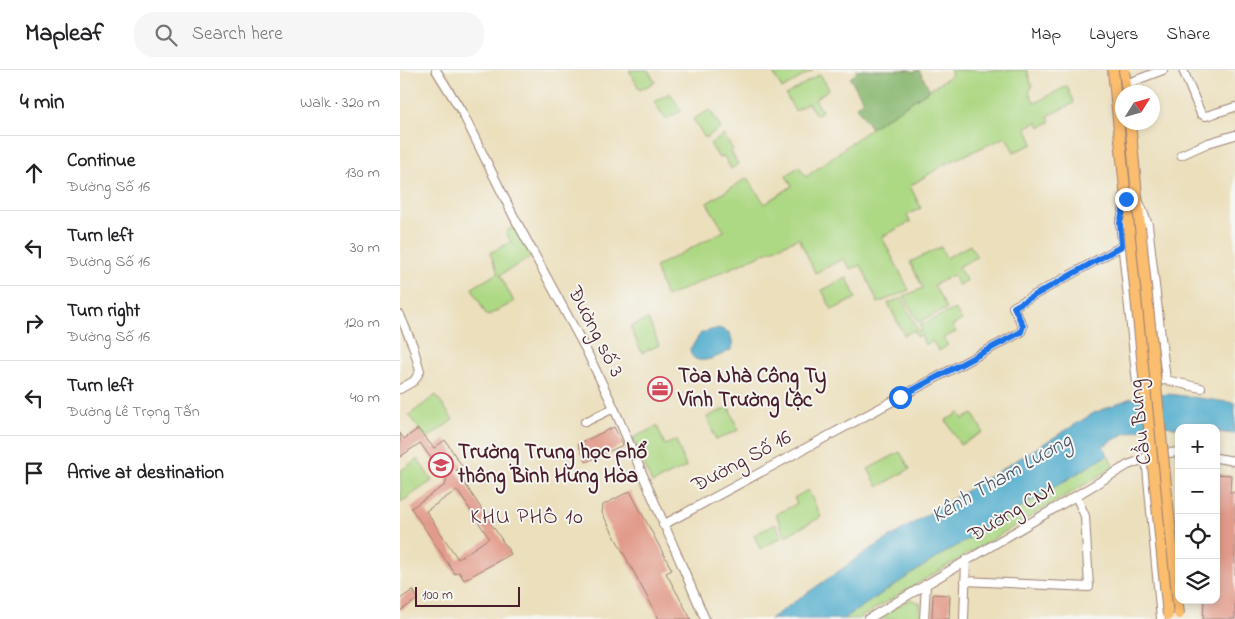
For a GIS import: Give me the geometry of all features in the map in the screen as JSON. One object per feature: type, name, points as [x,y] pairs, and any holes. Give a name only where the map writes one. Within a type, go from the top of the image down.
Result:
[{"type":"main road","name":"Cầu Bưng","points":[[1113,70],[1116,85]]},
{"type":"main road","points":[[1124,70],[1126,85]]},
{"type":"main road","name":"Cầu Bưng","points":[[1121,130],[1126,199],[1166,618]]},
{"type":"main road","name":"Cầu Bưng","points":[[1131,130],[1179,616]]},
{"type":"street","name":"Đường số 3","points":[[436,70],[462,112],[614,408],[705,619]]},
{"type":"street","points":[[1132,85],[1163,70]]},
{"type":"street","points":[[1184,70],[1201,114],[1206,116],[1235,107]]},
{"type":"street","points":[[1181,155],[1235,135]]},
{"type":"street","points":[[1138,198],[1148,225],[1166,380]]},
{"type":"street","points":[[1126,199],[1120,223],[1137,383],[1166,380],[1201,388]]},
{"type":"street","name":"Đường Số 16","points":[[663,524],[1021,332],[1023,326],[1014,307],[1122,246]]},
{"type":"street","points":[[400,315],[413,346],[420,371],[414,381],[400,389]]},
{"type":"street","points":[[585,422],[614,408]]},
{"type":"street","name":"Đường CN1","points":[[868,619],[1076,496],[1146,458],[1175,452]]},
{"type":"street","points":[[1146,458],[1166,618]]},
{"type":"street","points":[[1220,459],[1235,461]]},
{"type":"street","points":[[965,581],[1088,588],[1091,584],[1085,516],[1076,496]]},
{"type":"street","points":[[964,619],[966,560]]},
{"type":"street","points":[[924,619],[926,584]]},
{"type":"green space","points":[[629,70],[648,70],[655,82],[640,90]]},
{"type":"green space","points":[[813,70],[782,89],[772,71]]},
{"type":"green space","points":[[856,70],[911,70],[913,72],[919,70],[930,90],[871,128],[856,106],[863,100],[850,78],[857,73]]},
{"type":"green space","points":[[950,70],[1027,70],[1032,87],[1029,92],[1035,103],[1067,86],[1074,103],[1048,116],[1050,122],[1040,127],[1037,122],[1026,127],[1033,144],[1014,152],[1006,137],[945,164],[910,186],[921,208],[907,215],[910,222],[882,237],[909,290],[878,303],[861,265],[851,269],[843,259],[815,273],[799,238],[666,297],[655,267],[724,231],[707,203],[747,178],[765,204],[792,186],[786,176],[799,166],[806,177],[871,128],[952,75]]},
{"type":"green space","points":[[820,74],[829,89],[815,99],[822,111],[816,115],[808,103],[795,111],[786,95]]},
{"type":"green space","points":[[670,93],[681,111],[666,119],[654,102]]},
{"type":"green space","points":[[710,110],[721,128],[705,138],[693,119]]},
{"type":"green space","points":[[724,135],[733,150],[731,152],[738,164],[731,169],[724,156],[719,158],[710,144]]},
{"type":"green space","points":[[514,226],[531,257],[500,275],[514,302],[487,316],[472,288],[498,273],[490,253],[511,242],[506,232]]},
{"type":"green space","points":[[970,245],[977,257],[958,267],[967,281],[958,285],[953,275],[934,285],[947,309],[918,322],[904,296],[923,288],[910,262],[941,247],[946,258]]},
{"type":"green space","points":[[847,278],[856,298],[832,310],[822,290]]},
{"type":"green space","points":[[902,298],[919,332],[922,330],[920,325],[955,309],[962,320],[952,326],[956,332],[943,338],[948,345],[939,351],[932,341],[925,345],[921,335],[917,337],[914,330],[904,335],[888,303]]},
{"type":"green space","points":[[648,319],[659,345],[642,353],[630,327]]},
{"type":"green space","points":[[436,395],[453,420],[426,439],[409,415]]},
{"type":"green space","points":[[729,407],[738,430],[716,440],[707,417]]},
{"type":"green space","points":[[959,413],[963,419],[973,414],[983,432],[960,445],[946,420]]},
{"type":"green space","points":[[657,426],[665,445],[676,440],[686,467],[652,483],[633,438]]},
{"type":"green space","points":[[900,452],[910,469],[878,487],[868,469]]},
{"type":"green space","points":[[1108,455],[1114,467],[858,619],[843,619],[933,560]]},
{"type":"green space","points":[[418,459],[432,481],[401,502],[400,471]]},
{"type":"green space","points":[[808,490],[821,517],[785,536],[776,514],[797,504],[794,498]]},
{"type":"green space","points":[[776,524],[782,537],[760,549],[754,535]]},
{"type":"green space","points":[[910,599],[920,603],[921,619],[877,619]]},
{"type":"water","points":[[719,328],[730,333],[732,349],[708,360],[696,359],[692,356],[690,349],[701,333]]},
{"type":"water","name":"Kênh Tham Lương","points":[[1169,394],[1235,403],[1235,434],[1220,432],[1220,424],[1175,424],[1175,427],[1158,425],[1124,434],[1103,446],[1108,455],[933,560],[843,619],[770,619],[866,552],[1094,413],[1131,398]]},
{"type":"building","points":[[614,427],[623,445],[586,462],[578,444]]},
{"type":"building","points":[[418,429],[434,448],[445,440],[462,466],[456,470],[511,554],[464,580],[459,572],[455,574],[411,508],[445,485],[447,480],[420,443],[400,457],[400,433],[404,439]],"holes":[[[457,490],[489,538],[458,559],[426,511]]]},
{"type":"building","points":[[1220,474],[1231,475],[1230,492],[1235,492],[1235,619],[1203,619],[1204,604],[1220,604]]},
{"type":"building","points":[[630,491],[672,570],[666,573],[691,619],[659,619],[602,513],[603,505]]},
{"type":"building","points":[[413,590],[418,599],[400,611],[400,599]]},
{"type":"building","points":[[933,594],[950,595],[949,619],[932,619]]},
{"type":"place","name":"Tòa Nhà Công Ty Vĩnh Trường Lộc","points":[[660,389]]},
{"type":"place","name":"Trường Trung học phổ thông Bình Hưng Hòa","points":[[441,465]]},
{"type":"district","name":"KHU PHỐ 10","points":[[527,518]]},
{"type":"route","points":[[900,397],[1021,332],[1024,329],[1014,307],[1122,246],[1120,223],[1126,199]]}]
